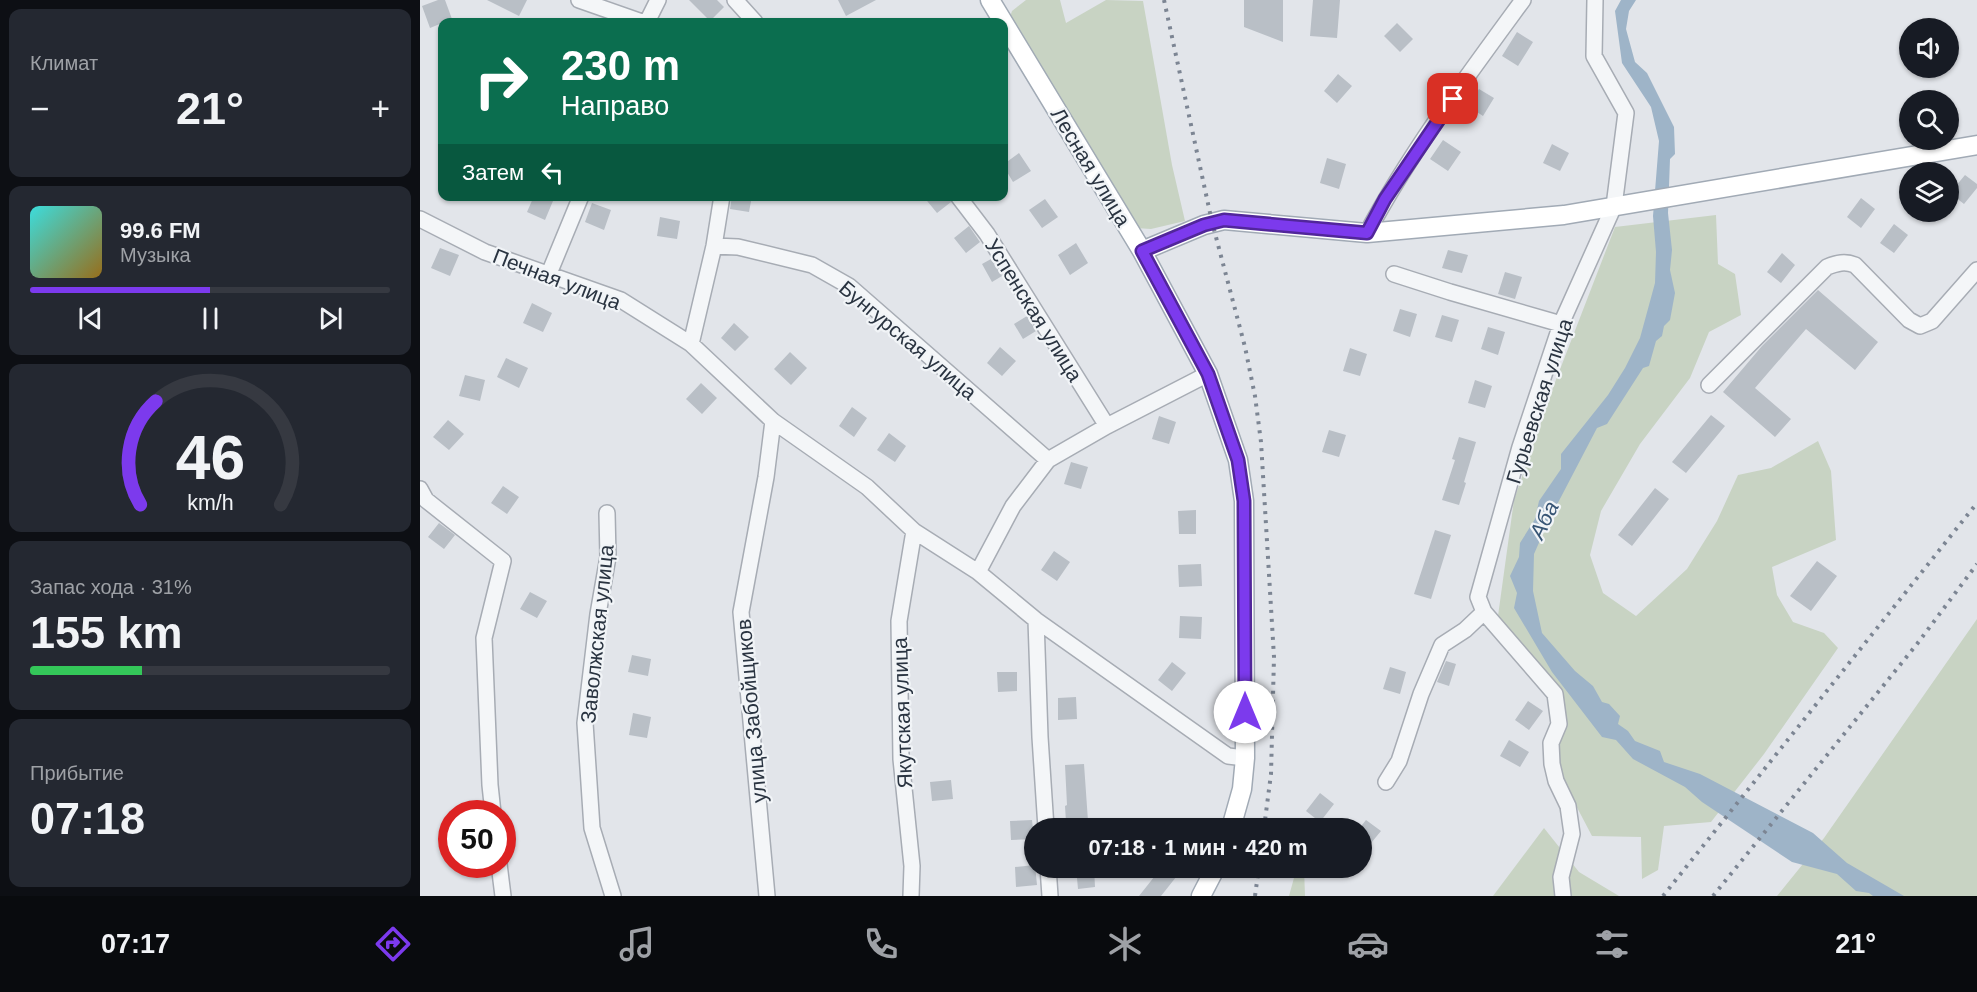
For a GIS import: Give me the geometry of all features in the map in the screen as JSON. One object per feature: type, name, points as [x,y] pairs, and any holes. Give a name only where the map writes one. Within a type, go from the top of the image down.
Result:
[{"type":"main road","name":"Лесная улица","points":[[990,0],[1001,18]]},
{"type":"main road","name":"Лесная улица","points":[[1008,30],[1142,251],[1208,374],[1238,460],[1244,501],[1245,758],[1242,789],[1234,818]]},
{"type":"main road","points":[[1142,251],[1204,225],[1224,220],[1367,233],[1564,216],[1977,145]]},
{"type":"main road","points":[[1202,896],[1211,878]]},
{"type":"street","points":[[579,0],[631,18]]},
{"type":"street","points":[[649,18],[658,0]]},
{"type":"street","points":[[735,0],[751,18]]},
{"type":"street","points":[[1367,233],[1385,199],[1523,0]]},
{"type":"street","name":"Гурьевская улица","points":[[1484,612],[1478,597],[1520,447],[1561,324],[1621,205],[1626,113],[1594,56],[1595,0]]},
{"type":"street","points":[[548,276],[578,201]]},
{"type":"street","points":[[721,201],[714,246],[691,344],[773,421],[867,487],[914,531],[978,572],[1036,620],[1228,756],[1245,758]]},
{"type":"street","name":"Успенская улица","points":[[962,201],[987,234],[1107,426]]},
{"type":"street","name":"Печная улица","points":[[420,219],[485,252],[621,300],[691,344]]},
{"type":"street","name":"Бунгурская улица","points":[[714,246],[738,247],[812,265],[849,286],[1048,460]]},
{"type":"street","points":[[1709,385],[1827,267],[1835,263],[1855,265],[1909,320],[1920,326],[1932,321],[1977,270]]},
{"type":"street","points":[[1394,274],[1561,324]]},
{"type":"street","points":[[978,572],[1013,506],[1048,460],[1107,426],[1208,374]]},
{"type":"street","name":"улица Забойщиков","points":[[767,896],[741,612],[766,477],[773,421]]},
{"type":"street","points":[[420,489],[426,500],[503,561],[484,638],[491,800]]},
{"type":"street","name":"Заволжская улица","points":[[607,513],[608,557],[598,614],[585,723],[592,828],[613,896]]},
{"type":"street","name":"Якутская улица","points":[[911,896],[912,866],[901,759],[899,621],[914,531]]},
{"type":"street","points":[[1386,782],[1399,761],[1424,686],[1442,645],[1465,630],[1484,612],[1555,694],[1559,724],[1551,742],[1552,764],[1556,781],[1568,806],[1572,834],[1561,877],[1563,896]]},
{"type":"street","points":[[1036,620],[1045,818]]},
{"type":"street","points":[[501,878],[503,896]]},
{"type":"street","points":[[1049,878],[1050,896]]},
{"type":"green space","points":[[1026,0],[1060,0],[1066,23],[1106,0],[1143,1],[1172,165],[1185,221],[1151,229],[1136,228],[1008,28],[1012,11]]},
{"type":"green space","points":[[1716,215],[1718,264],[1735,274],[1741,315],[1709,332],[1690,378],[1640,444],[1601,511],[1590,555],[1603,593],[1636,616],[1687,569],[1717,521],[1738,475],[1771,468],[1818,441],[1831,471],[1836,540],[1772,567],[1777,595],[1793,622],[1824,633],[1838,648],[1764,754],[1711,822],[1664,826],[1658,870],[1642,879],[1641,837],[1592,836],[1549,754],[1564,713],[1498,616],[1514,500],[1554,385],[1615,227]]},
{"type":"green space","points":[[1977,619],[1977,896],[1777,896],[1824,838]]},
{"type":"green space","points":[[1544,828],[1579,872],[1619,896],[1493,896]]},
{"type":"green space","points":[[1294,878],[1304,878],[1305,896],[1289,896]]},
{"type":"water","name":"Аба","points":[[1621,0],[1636,0],[1629,11],[1626,29],[1635,62],[1647,73],[1674,127],[1675,154],[1670,159],[1668,213],[1672,250],[1670,270],[1675,293],[1670,320],[1664,326],[1662,336],[1656,341],[1649,366],[1643,368],[1607,424],[1597,428],[1534,554],[1533,591],[1542,633],[1575,671],[1593,686],[1602,702],[1609,704],[1620,716],[1618,724],[1628,731],[1635,741],[1660,751],[1664,762],[1700,774],[1813,833],[1847,863],[1904,896],[1873,896],[1856,891],[1837,874],[1792,862],[1702,802],[1685,787],[1633,759],[1616,740],[1602,737],[1552,672],[1514,608],[1517,593],[1510,576],[1519,557],[1520,543],[1535,519],[1539,501],[1561,469],[1561,454],[1608,395],[1625,368],[1640,338],[1655,283],[1656,252],[1653,216],[1659,141],[1651,107],[1622,63],[1615,11]]},
{"type":"building","points":[[445,0],[452,18],[438,18],[438,25],[430,28],[422,6]]},
{"type":"building","points":[[487,0],[527,0],[519,16]]},
{"type":"building","points":[[689,0],[717,0],[724,7],[713,18],[707,18]]},
{"type":"building","points":[[838,0],[876,0],[846,16]]},
{"type":"building","points":[[1244,0],[1283,0],[1283,42],[1244,27]]},
{"type":"building","points":[[1313,0],[1340,0],[1337,38],[1310,36]]},
{"type":"building","points":[[1397,23],[1413,39],[1400,52],[1384,36]]},
{"type":"building","points":[[1517,32],[1533,42],[1518,66],[1502,56]]},
{"type":"building","points":[[1338,74],[1352,86],[1337,103],[1324,91]]},
{"type":"building","points":[[1479,89],[1494,98],[1483,116],[1468,106]]},
{"type":"building","points":[[1443,140],[1461,152],[1448,171],[1430,159]]},
{"type":"building","points":[[1552,144],[1569,153],[1560,171],[1543,163]]},
{"type":"building","points":[[1019,153],[1031,171],[1013,182],[1008,174],[1008,161]]},
{"type":"building","points":[[1327,158],[1346,164],[1339,189],[1320,183]]},
{"type":"building","points":[[1965,175],[1977,184],[1977,188],[1964,204],[1959,200],[1959,182]]},
{"type":"building","points":[[1861,198],[1875,209],[1861,228],[1847,217]]},
{"type":"building","points":[[1045,199],[1058,217],[1042,228],[1029,210]]},
{"type":"building","points":[[532,201],[553,201],[545,220],[527,212]]},
{"type":"building","points":[[731,201],[751,201],[749,212],[730,209]]},
{"type":"building","points":[[927,201],[950,201],[951,202],[937,213]]},
{"type":"building","points":[[592,203],[611,210],[604,230],[585,222]]},
{"type":"building","points":[[660,217],[680,221],[677,239],[657,236]]},
{"type":"building","points":[[1894,224],[1908,235],[1894,253],[1880,243]]},
{"type":"building","points":[[969,226],[980,242],[966,253],[954,238]]},
{"type":"building","points":[[1076,243],[1088,263],[1070,275],[1058,255]]},
{"type":"building","points":[[440,248],[459,255],[450,276],[431,268]]},
{"type":"building","points":[[1448,250],[1468,255],[1462,273],[1442,268]]},
{"type":"building","points":[[1782,253],[1795,265],[1781,283],[1767,272]]},
{"type":"building","points":[[991,259],[1002,276],[992,282],[982,264]]},
{"type":"building","points":[[1505,272],[1522,277],[1515,299],[1498,294]]},
{"type":"building","points":[[1818,290],[1878,342],[1855,370],[1806,329],[1755,388],[1791,419],[1775,437],[1723,392],[1762,346]]},
{"type":"building","points":[[532,303],[552,313],[543,332],[523,323]]},
{"type":"building","points":[[1400,309],[1417,314],[1410,337],[1393,331]]},
{"type":"building","points":[[1442,315],[1459,320],[1452,342],[1435,337]]},
{"type":"building","points":[[1027,316],[1036,331],[1023,339],[1014,324]]},
{"type":"building","points":[[734,323],[749,337],[735,351],[721,338]]},
{"type":"building","points":[[1488,327],[1505,332],[1498,355],[1481,349]]},
{"type":"building","points":[[1000,347],[1016,361],[1002,376],[987,363]]},
{"type":"building","points":[[1350,348],[1367,354],[1360,376],[1343,371]]},
{"type":"building","points":[[790,352],[807,368],[791,385],[774,369]]},
{"type":"building","points":[[506,358],[528,368],[519,388],[497,377]]},
{"type":"building","points":[[465,375],[485,380],[480,401],[459,396]]},
{"type":"building","points":[[1475,380],[1492,386],[1485,408],[1468,403]]},
{"type":"building","points":[[701,383],[717,398],[702,414],[686,399]]},
{"type":"building","points":[[852,407],[867,418],[854,437],[839,426]]},
{"type":"building","points":[[1711,415],[1725,426],[1686,473],[1672,462]]},
{"type":"building","points":[[1159,416],[1176,422],[1169,444],[1152,439]]},
{"type":"building","points":[[448,420],[464,434],[449,450],[433,437]]},
{"type":"building","points":[[1329,430],[1346,435],[1339,457],[1322,452]]},
{"type":"building","points":[[889,433],[906,446],[895,462],[877,450]]},
{"type":"building","points":[[1459,437],[1476,442],[1459,505],[1442,500],[1455,460],[1452,459]]},
{"type":"building","points":[[1071,462],[1088,467],[1081,489],[1064,484]]},
{"type":"building","points":[[503,486],[519,497],[507,514],[491,503]]},
{"type":"building","points":[[1655,488],[1669,499],[1632,546],[1618,535]]},
{"type":"building","points":[[1196,510],[1196,534],[1179,534],[1178,511]]},
{"type":"building","points":[[439,523],[455,535],[444,549],[428,537]]},
{"type":"building","points":[[1435,530],[1451,535],[1431,599],[1414,594]]},
{"type":"building","points":[[1054,551],[1070,562],[1057,581],[1041,570]]},
{"type":"building","points":[[1817,561],[1837,576],[1811,611],[1790,596]]},
{"type":"building","points":[[1201,564],[1202,586],[1179,587],[1178,565]]},
{"type":"building","points":[[530,592],[547,601],[537,618],[520,609]]},
{"type":"building","points":[[1180,616],[1202,617],[1201,639],[1179,638]]},
{"type":"building","points":[[632,655],[651,659],[648,676],[628,672]]},
{"type":"building","points":[[1446,661],[1456,664],[1449,686],[1437,682]]},
{"type":"building","points":[[1172,662],[1186,673],[1172,691],[1158,680]]},
{"type":"building","points":[[1390,667],[1406,672],[1400,694],[1383,689]]},
{"type":"building","points":[[997,672],[1017,672],[1017,691],[998,692]]},
{"type":"building","points":[[1076,697],[1077,719],[1058,720],[1058,698]]},
{"type":"building","points":[[1528,701],[1543,711],[1529,730],[1515,720]]},
{"type":"building","points":[[633,713],[651,717],[647,738],[629,735]]},
{"type":"building","points":[[1509,740],[1529,752],[1520,767],[1500,756]]},
{"type":"building","points":[[1084,764],[1088,818],[1066,818],[1065,765]]},
{"type":"building","points":[[951,780],[953,799],[932,801],[930,782]]},
{"type":"building","points":[[1320,793],[1334,804],[1323,818],[1315,818],[1306,811]]},
{"type":"building","points":[[1024,820],[1024,839],[1011,840],[1010,821]]},
{"type":"building","points":[[1372,824],[1381,831],[1372,842]]},
{"type":"building","points":[[1024,866],[1024,878],[1036,878],[1037,885],[1016,887],[1015,867]]},
{"type":"building","points":[[1077,878],[1095,878],[1095,887],[1078,889]]},
{"type":"building","points":[[1153,878],[1175,878],[1161,896],[1139,896]]},
{"type":"railway","points":[[1164,0],[1212,222],[1245,347],[1261,442],[1274,657],[1271,774],[1265,818]]},
{"type":"railway","points":[[1663,896],[1977,503]]},
{"type":"railway","points":[[1713,896],[1917,644],[1977,564]]},
{"type":"railway","points":[[1255,896],[1257,878]]},
{"type":"route","points":[[1245,712],[1244,501],[1238,460],[1208,374],[1142,251],[1204,225],[1224,220],[1367,233],[1385,199],[1453,99]]}]
